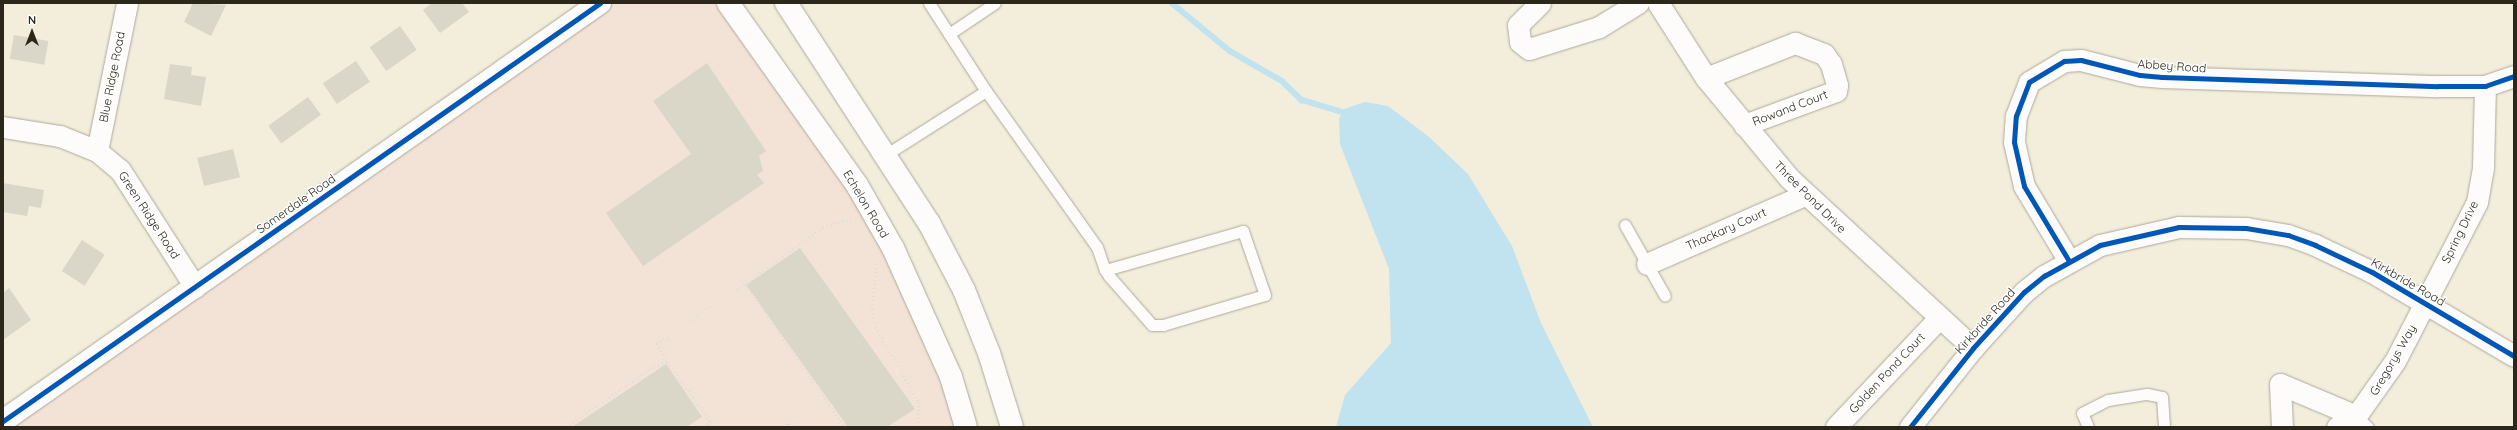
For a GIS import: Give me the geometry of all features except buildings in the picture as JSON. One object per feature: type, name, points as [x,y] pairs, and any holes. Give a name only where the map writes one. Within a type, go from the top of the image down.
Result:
[{"type":"street","name":"Blue Ridge Road","points":[[97,151],[127,3]]},
{"type":"street","name":"Somerdale Road","points":[[3,421],[600,3]]},
{"type":"street","name":"Echelon Road","points":[[728,3],[857,185],[893,248],[951,377],[966,427]]},
{"type":"street","points":[[786,3],[887,154],[929,223],[964,290],[989,352],[1012,427]]},
{"type":"street","points":[[1540,3],[1518,25],[1520,42],[1529,49],[1600,27],[1638,3]]},
{"type":"street","name":"Three Pond Drive","points":[[1658,3],[1706,78],[1804,195],[1938,319],[1973,348]]},
{"type":"street","name":"Rowand Court","points":[[1706,78],[1794,43],[1824,54],[1831,64],[1838,85],[1836,91],[1744,125]]},
{"type":"street","name":"Abbey Road","points":[[2069,261],[2024,186],[2014,142],[2016,116],[2029,82],[2064,61],[2082,60],[2140,75],[2162,77],[2485,86],[2514,76]]},
{"type":"street","name":"Spring Drive","points":[[2424,303],[2477,202],[2483,167],[2485,86]]},
{"type":"street","name":"Green Ridge Road","points":[[3,127],[60,136],[97,151],[120,170],[195,286]]},
{"type":"street","name":"Thackary Court","points":[[1647,264],[1804,195]]},
{"type":"street","name":"Kirkbride Road","points":[[1910,427],[1973,348],[2024,292],[2069,261],[2114,241],[2179,227],[2246,228],[2315,245],[2424,303],[2514,356]]},
{"type":"street","name":"Gregorys Way","points":[[2337,427],[2362,422],[2424,303]]},
{"type":"street","name":"Golden Pond Court","points":[[1836,427],[1938,319]]},
{"type":"street","points":[[2282,427],[2280,384],[2362,422]]},
{"type":"lane","points":[[929,3],[986,91],[1097,247],[1105,270],[1152,325],[1157,326],[1265,295],[1243,231],[1105,270]]},
{"type":"lane","points":[[950,34],[995,3]]},
{"type":"lane","points":[[887,154],[986,91]]},
{"type":"lane","points":[[1625,225],[1665,296]]},
{"type":"lane","points":[[2088,427],[2082,413],[2108,400],[2147,394],[2162,397],[2164,427]]},
{"type":"path","points":[[737,289],[824,227],[845,218],[855,218],[859,223]]},
{"type":"path","points":[[878,255],[872,310],[889,352],[919,402],[918,427]]},
{"type":"path","points":[[745,283],[845,427]]},
{"type":"path","points":[[690,321],[710,306]]},
{"type":"path","points":[[669,337],[656,343],[667,362],[711,422],[704,427]]},
{"type":"path","points":[[566,427],[654,366],[667,362]]},
{"type":"path","points":[[787,420],[788,427]]},
{"type":"shaded area","points":[[600,3],[728,3],[857,185],[966,427],[3,427]]},
{"type":"water","points":[[1365,102],[1388,106],[1428,136],[1468,174],[1512,246],[1541,323],[1593,427],[1336,427],[1345,395],[1391,343],[1389,269],[1340,144],[1339,119],[1344,109]]},
{"type":"waterway","points":[[1172,3],[1230,51],[1282,81],[1302,100],[1349,114]]},
{"type":"cycle path","points":[[3,421],[600,3]]},
{"type":"cycle path","points":[[2069,261],[2024,186],[2014,142],[2016,116],[2029,82],[2064,61],[2081,60],[2140,75],[2162,77],[2438,86],[2485,86],[2514,76]]},
{"type":"cycle path","points":[[1910,427],[1973,348],[2024,292],[2044,276],[2100,245],[2179,227],[2246,228],[2288,235],[2315,245],[2372,272],[2514,356]]}]
